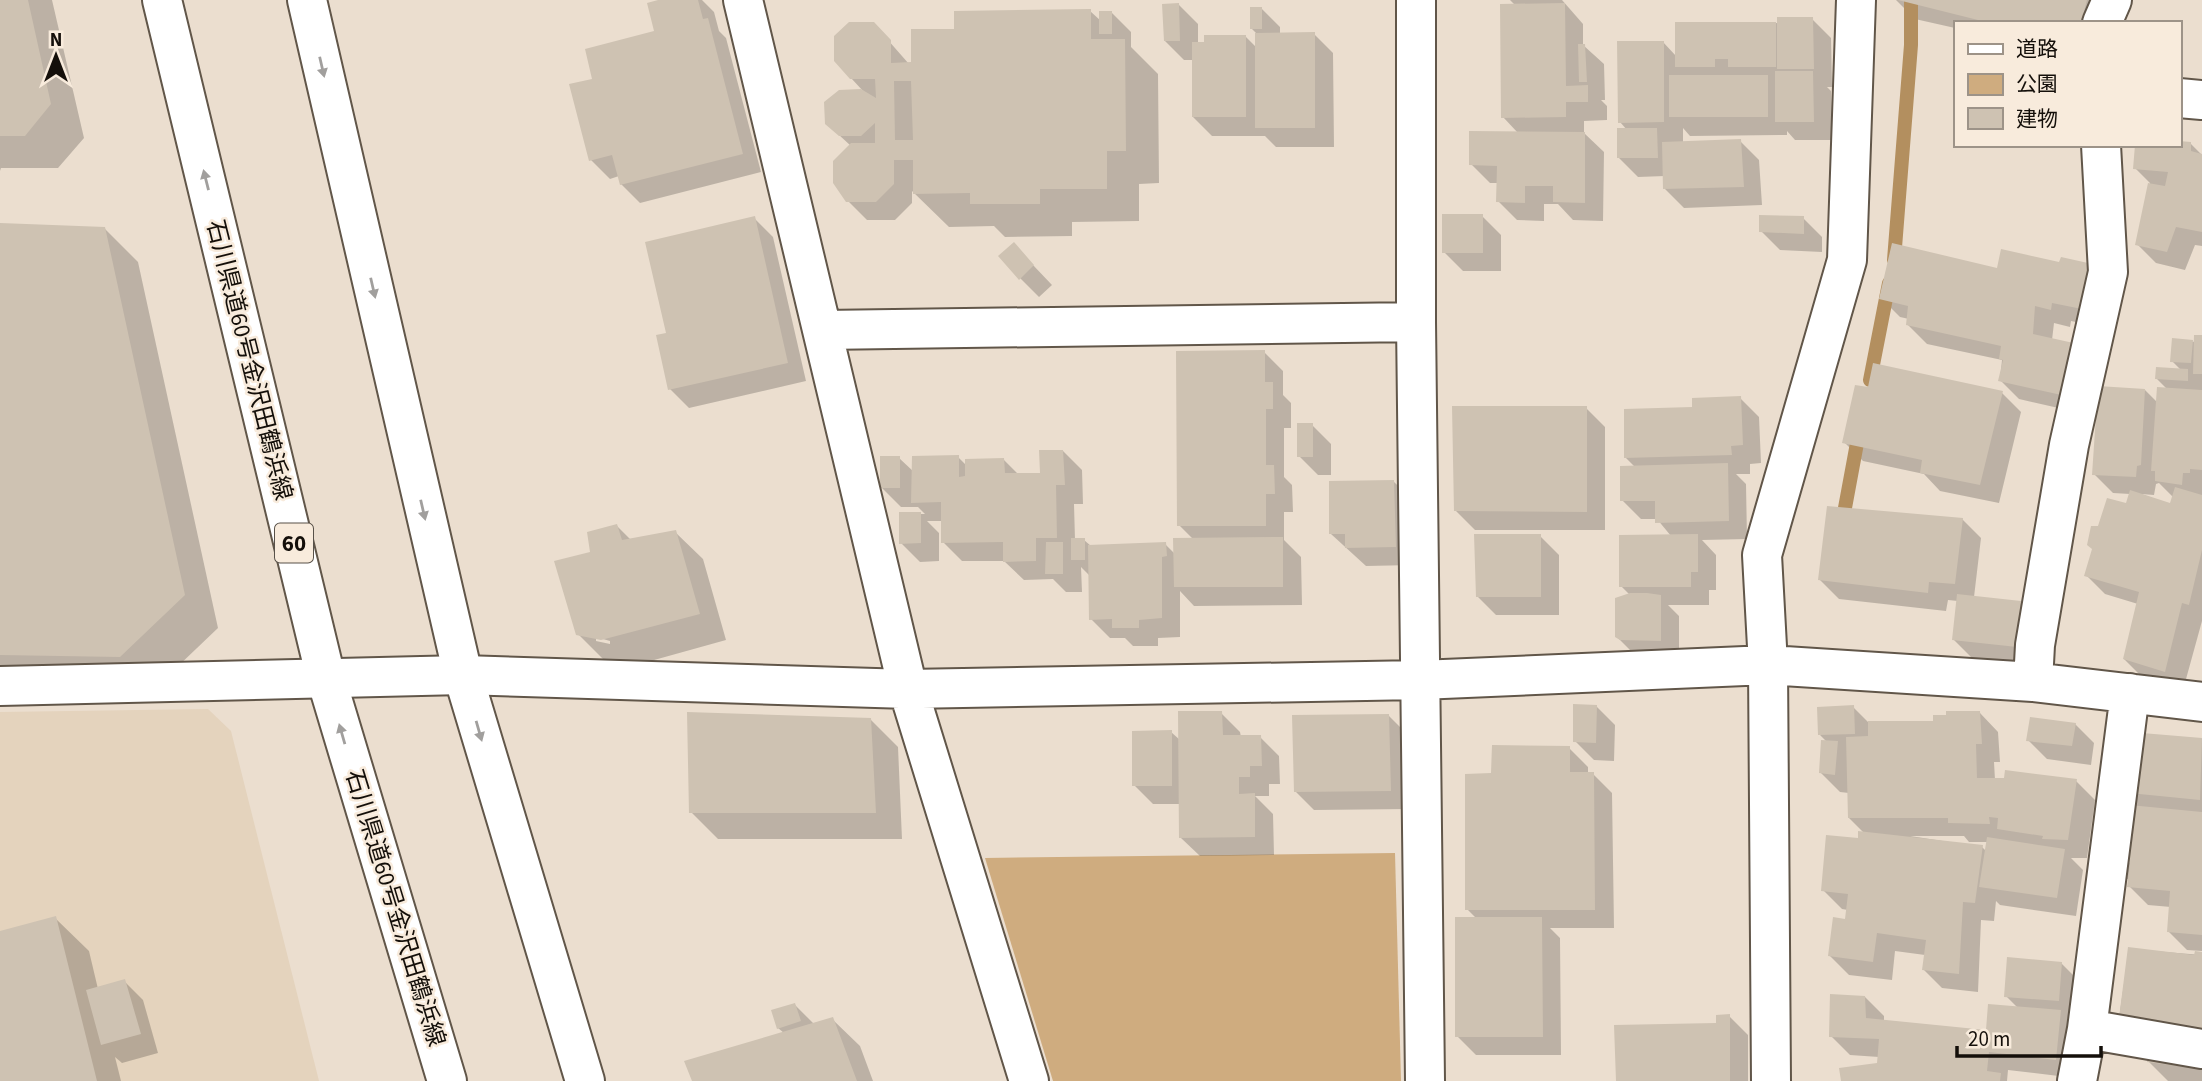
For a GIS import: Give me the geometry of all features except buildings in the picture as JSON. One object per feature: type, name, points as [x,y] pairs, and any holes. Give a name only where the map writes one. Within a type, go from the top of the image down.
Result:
[{"type":"street","name":"石川県道60号金沢田鶴浜線","points":[[162,0],[326,678],[447,1081]]},
{"type":"street","points":[[307,0],[463,675],[585,1081]]},
{"type":"street","points":[[743,0],[908,690],[1029,1081]]},
{"type":"street","points":[[1416,0],[1416,321],[1425,1081]]},
{"type":"street","points":[[1771,1081],[1768,665],[1762,555],[1847,260],[1856,0]]},
{"type":"street","points":[[2103,21],[2112,0]]},
{"type":"street","points":[[2181,98],[2202,100]]},
{"type":"street","points":[[2033,682],[2035,645],[2069,445],[2108,272],[2101,147]]},
{"type":"street","points":[[823,330],[1416,321]]},
{"type":"street","points":[[0,686],[463,675],[908,690],[1420,680],[1768,665],[2033,682],[2202,702]]},
{"type":"street","points":[[2077,1081],[2087,1029],[2130,694]]},
{"type":"street","points":[[2087,1029],[2202,1049]]},
{"type":"shaded area","points":[[208,709],[231,731],[319,1081],[0,1081],[0,712]]},
{"type":"green space","points":[[1395,853],[1401,1081],[1053,1081],[985,858]]},
{"type":"waterway","points":[[1894,260],[1911,45],[1911,0]]},
{"type":"waterway","points":[[1870,380],[1889,283]]},
{"type":"waterway","points":[[1842,524],[1860,427]]}]
